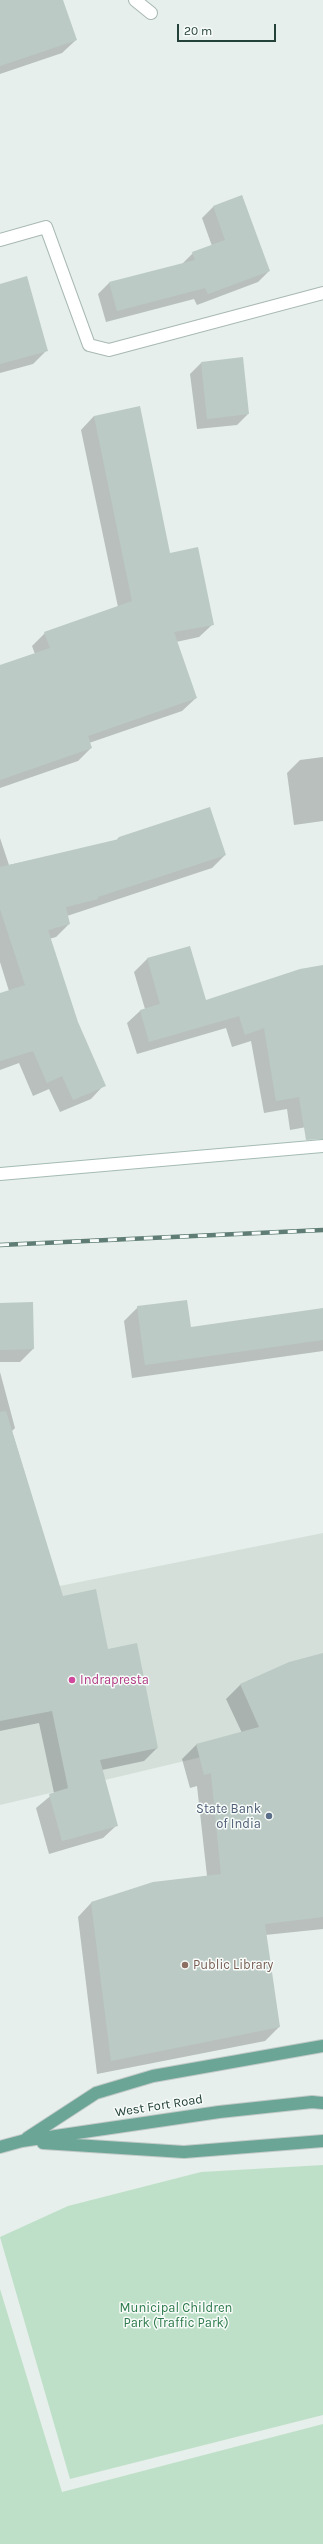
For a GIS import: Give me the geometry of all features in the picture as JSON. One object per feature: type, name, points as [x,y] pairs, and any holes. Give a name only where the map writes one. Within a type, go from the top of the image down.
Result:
[{"type":"main road","points":[[22,2141],[96,2093],[153,2076],[323,2046]]},
{"type":"main road","name":"West Fort Road","points":[[0,2146],[22,2141],[219,2112],[312,2102],[323,2104]]},
{"type":"main road","points":[[22,2141],[184,2152],[323,2141]]},
{"type":"street","points":[[136,0],[151,13]]},
{"type":"street","points":[[0,240],[46,227],[89,345],[109,350],[323,293]]},
{"type":"street","points":[[0,1174],[323,1146]]},
{"type":"shaded area","points":[[323,1533],[323,1728],[0,1805],[0,1598]]},
{"type":"green space","name":"Municipal Children Park (Traffic Park)","points":[[323,2165],[323,2415],[70,2479],[0,2237],[68,2206],[201,2172]]},
{"type":"green space","points":[[0,2289],[62,2492],[323,2424],[323,2544],[0,2544]]},
{"type":"building","points":[[0,0],[63,0],[77,40],[0,66]]},
{"type":"building","points":[[242,195],[270,271],[208,294],[205,288],[117,311],[109,282],[195,260],[192,252],[225,240],[213,206]]},
{"type":"building","points":[[27,276],[48,351],[0,364],[0,284]]},
{"type":"building","points":[[243,357],[249,414],[207,419],[201,362]]},
{"type":"building","points":[[140,406],[170,553],[198,547],[214,625],[174,632],[197,698],[88,736],[92,748],[0,780],[0,665],[50,648],[44,632],[132,601],[94,416]]},
{"type":"building","points":[[210,807],[226,855],[98,897],[98,899],[66,907],[70,924],[48,930],[78,1022],[106,1086],[73,1100],[62,1076],[47,1083],[33,1051],[0,1061],[0,993],[25,985],[0,909],[0,867],[119,839],[119,837]]},
{"type":"building","points":[[190,946],[206,1000],[300,969],[323,965],[323,1139],[306,1140],[299,1097],[276,1101],[264,1028],[245,1035],[239,1016],[149,1042],[140,1010],[160,1004],[147,958]]},
{"type":"building","points":[[187,1300],[191,1327],[323,1308],[323,1340],[145,1365],[137,1306]]},
{"type":"building","points":[[33,1302],[34,1349],[0,1350],[0,1303]]},
{"type":"building","name":"Indrapresta","points":[[6,1411],[63,1596],[96,1589],[108,1649],[137,1643],[158,1748],[100,1760],[118,1826],[62,1841],[49,1794],[68,1788],[52,1711],[0,1721],[0,1412]]},
{"type":"building","points":[[323,1653],[323,1917],[265,1924],[280,2027],[111,2061],[91,1902],[153,1882],[221,1874],[211,1773],[204,1775],[196,1744],[259,1727],[240,1684],[289,1662]]},
{"type":"railway","points":[[0,1245],[323,1230]]},
{"type":"place","name":"Indrapresta","points":[[72,1680]]},
{"type":"place","name":"State Bank of India","points":[[269,1816]]},
{"type":"place","name":"Public Library","points":[[185,1965]]}]
